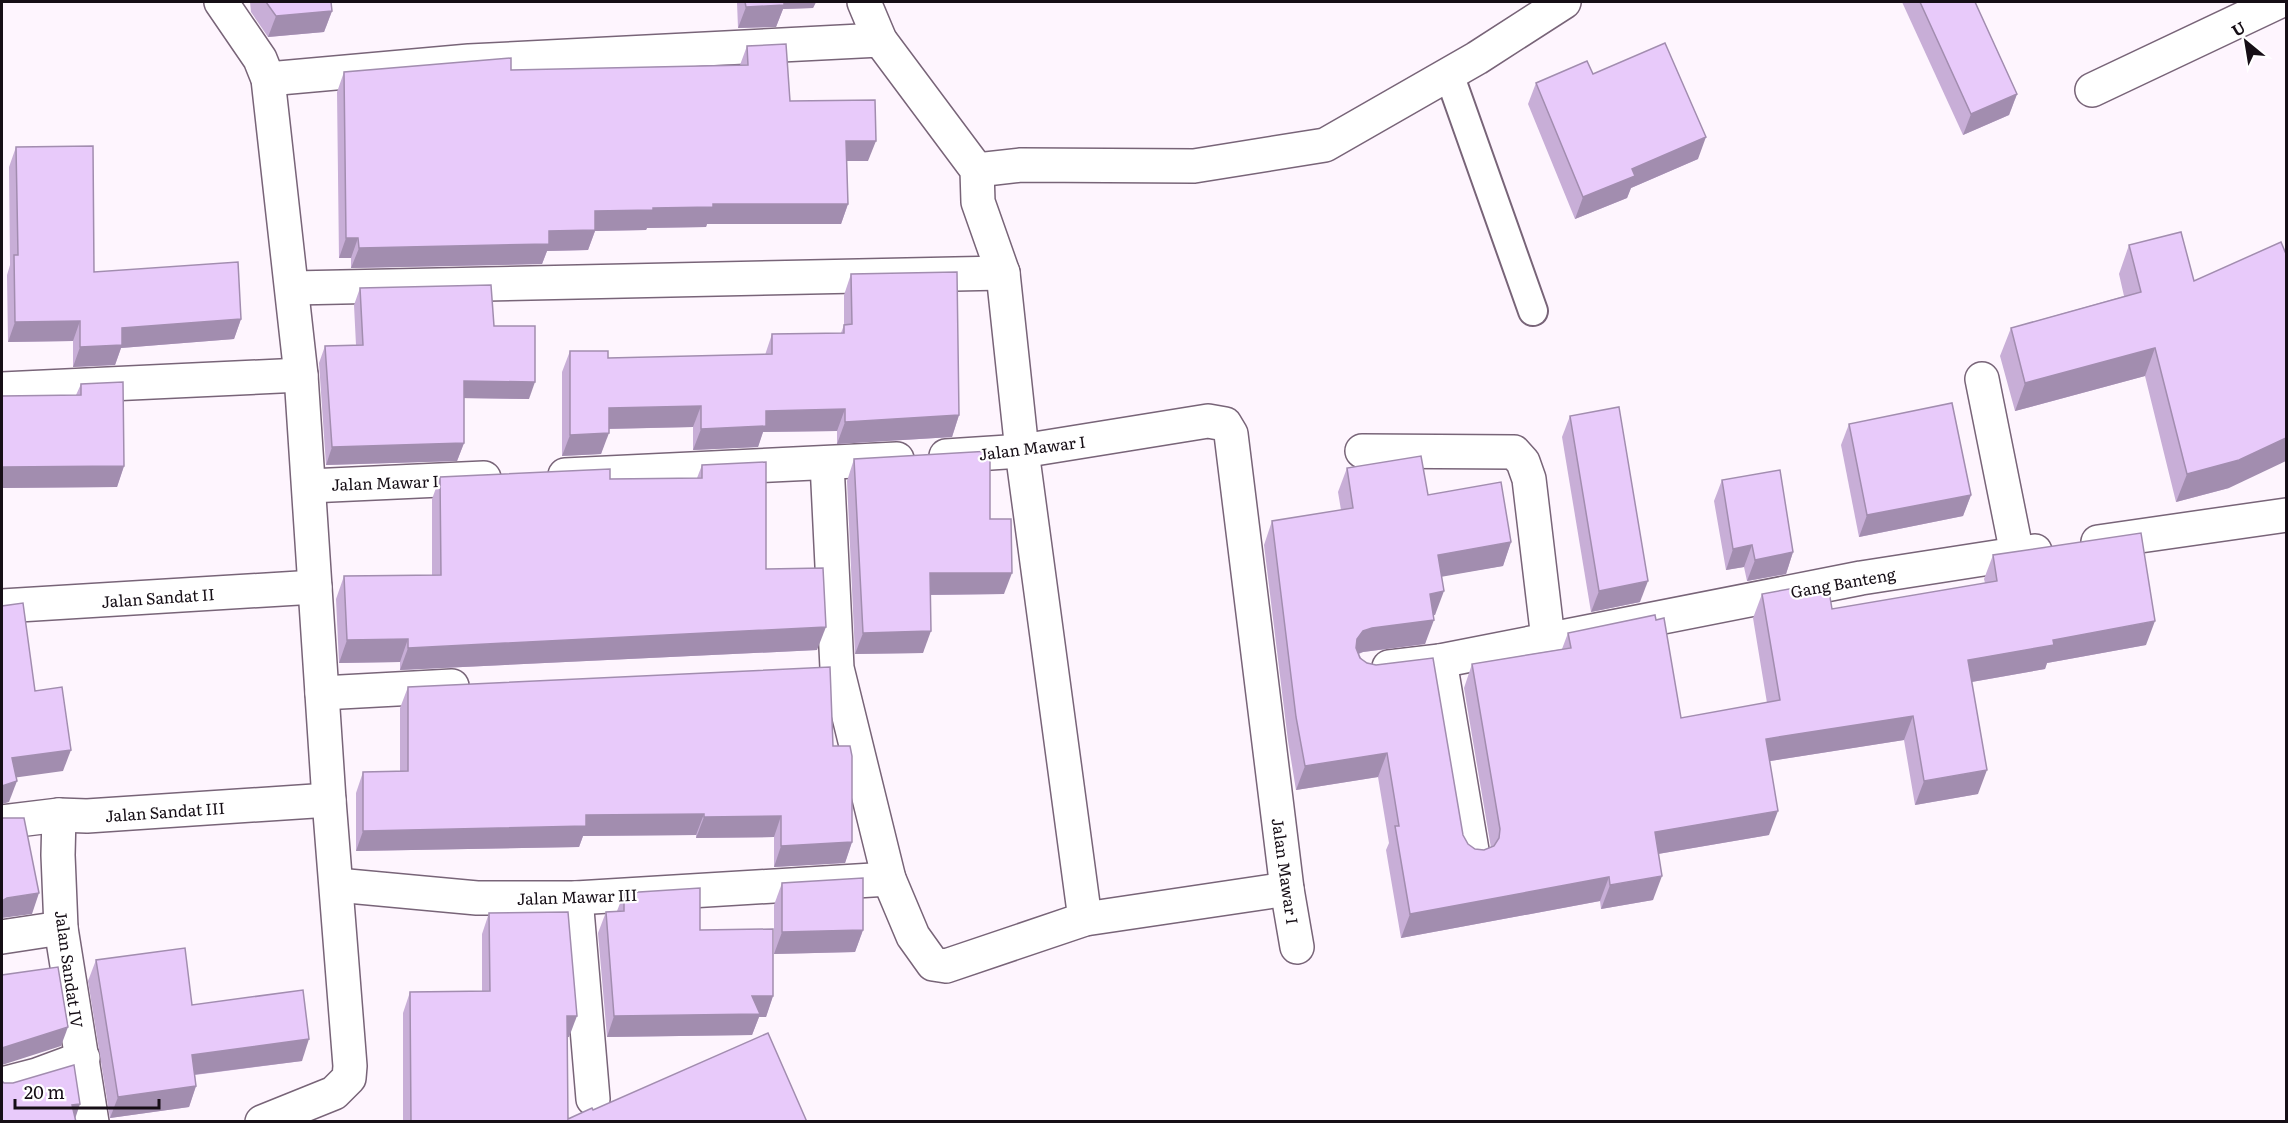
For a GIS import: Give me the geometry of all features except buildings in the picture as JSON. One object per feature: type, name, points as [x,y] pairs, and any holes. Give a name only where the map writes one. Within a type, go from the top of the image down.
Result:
[{"type":"street","points":[[221,2],[260,59],[268,79],[293,288],[309,486],[349,1078],[334,1093],[262,1122]]},
{"type":"street","points":[[864,2],[880,40],[977,170],[978,202],[1003,273],[1022,452],[1086,919]]},
{"type":"street","points":[[977,170],[1021,165],[1194,166],[1324,145],[1449,74],[1564,2]]},
{"type":"street","points":[[2092,90],[2278,2]]},
{"type":"street","points":[[268,79],[469,61],[880,40]]},
{"type":"street","points":[[293,288],[1003,273]]},
{"type":"street","points":[[2,389],[301,375]]},
{"type":"street","points":[[1982,380],[2017,554]]},
{"type":"street","name":"Jalan Mawar I","points":[[309,486],[827,464],[1022,452],[1208,421],[1226,424],[1232,434],[1287,889],[1297,947]]},
{"type":"street","points":[[1362,451],[1514,452],[1523,462],[1529,479],[1548,639]]},
{"type":"street","points":[[827,464],[837,668],[890,879],[922,951],[933,964],[946,966],[1086,919],[1287,889]]},
{"type":"street","name":"Gang Banteng","points":[[1366,670],[1440,661],[1861,578],[2286,515]]},
{"type":"street","name":"Jalan Sandat II","points":[[2,606],[315,587]]},
{"type":"street","points":[[1440,661],[1473,856]]},
{"type":"street","points":[[802,670],[837,668]]},
{"type":"street","points":[[322,693],[486,685]]},
{"type":"street","name":"Jalan Sandat III","points":[[2,822],[59,816],[329,800]]},
{"type":"street","name":"Jalan Sandat IV","points":[[59,816],[61,928],[92,1122]]},
{"type":"street","name":"Jalan Mawar III","points":[[337,885],[477,898],[576,898],[890,879]]},
{"type":"street","points":[[576,898],[593,1099]]},
{"type":"street","points":[[2,937],[61,928]]},
{"type":"street","points":[[2,1084],[37,1075],[83,1058]]},
{"type":"lane","points":[[1449,74],[1533,311]]}]
